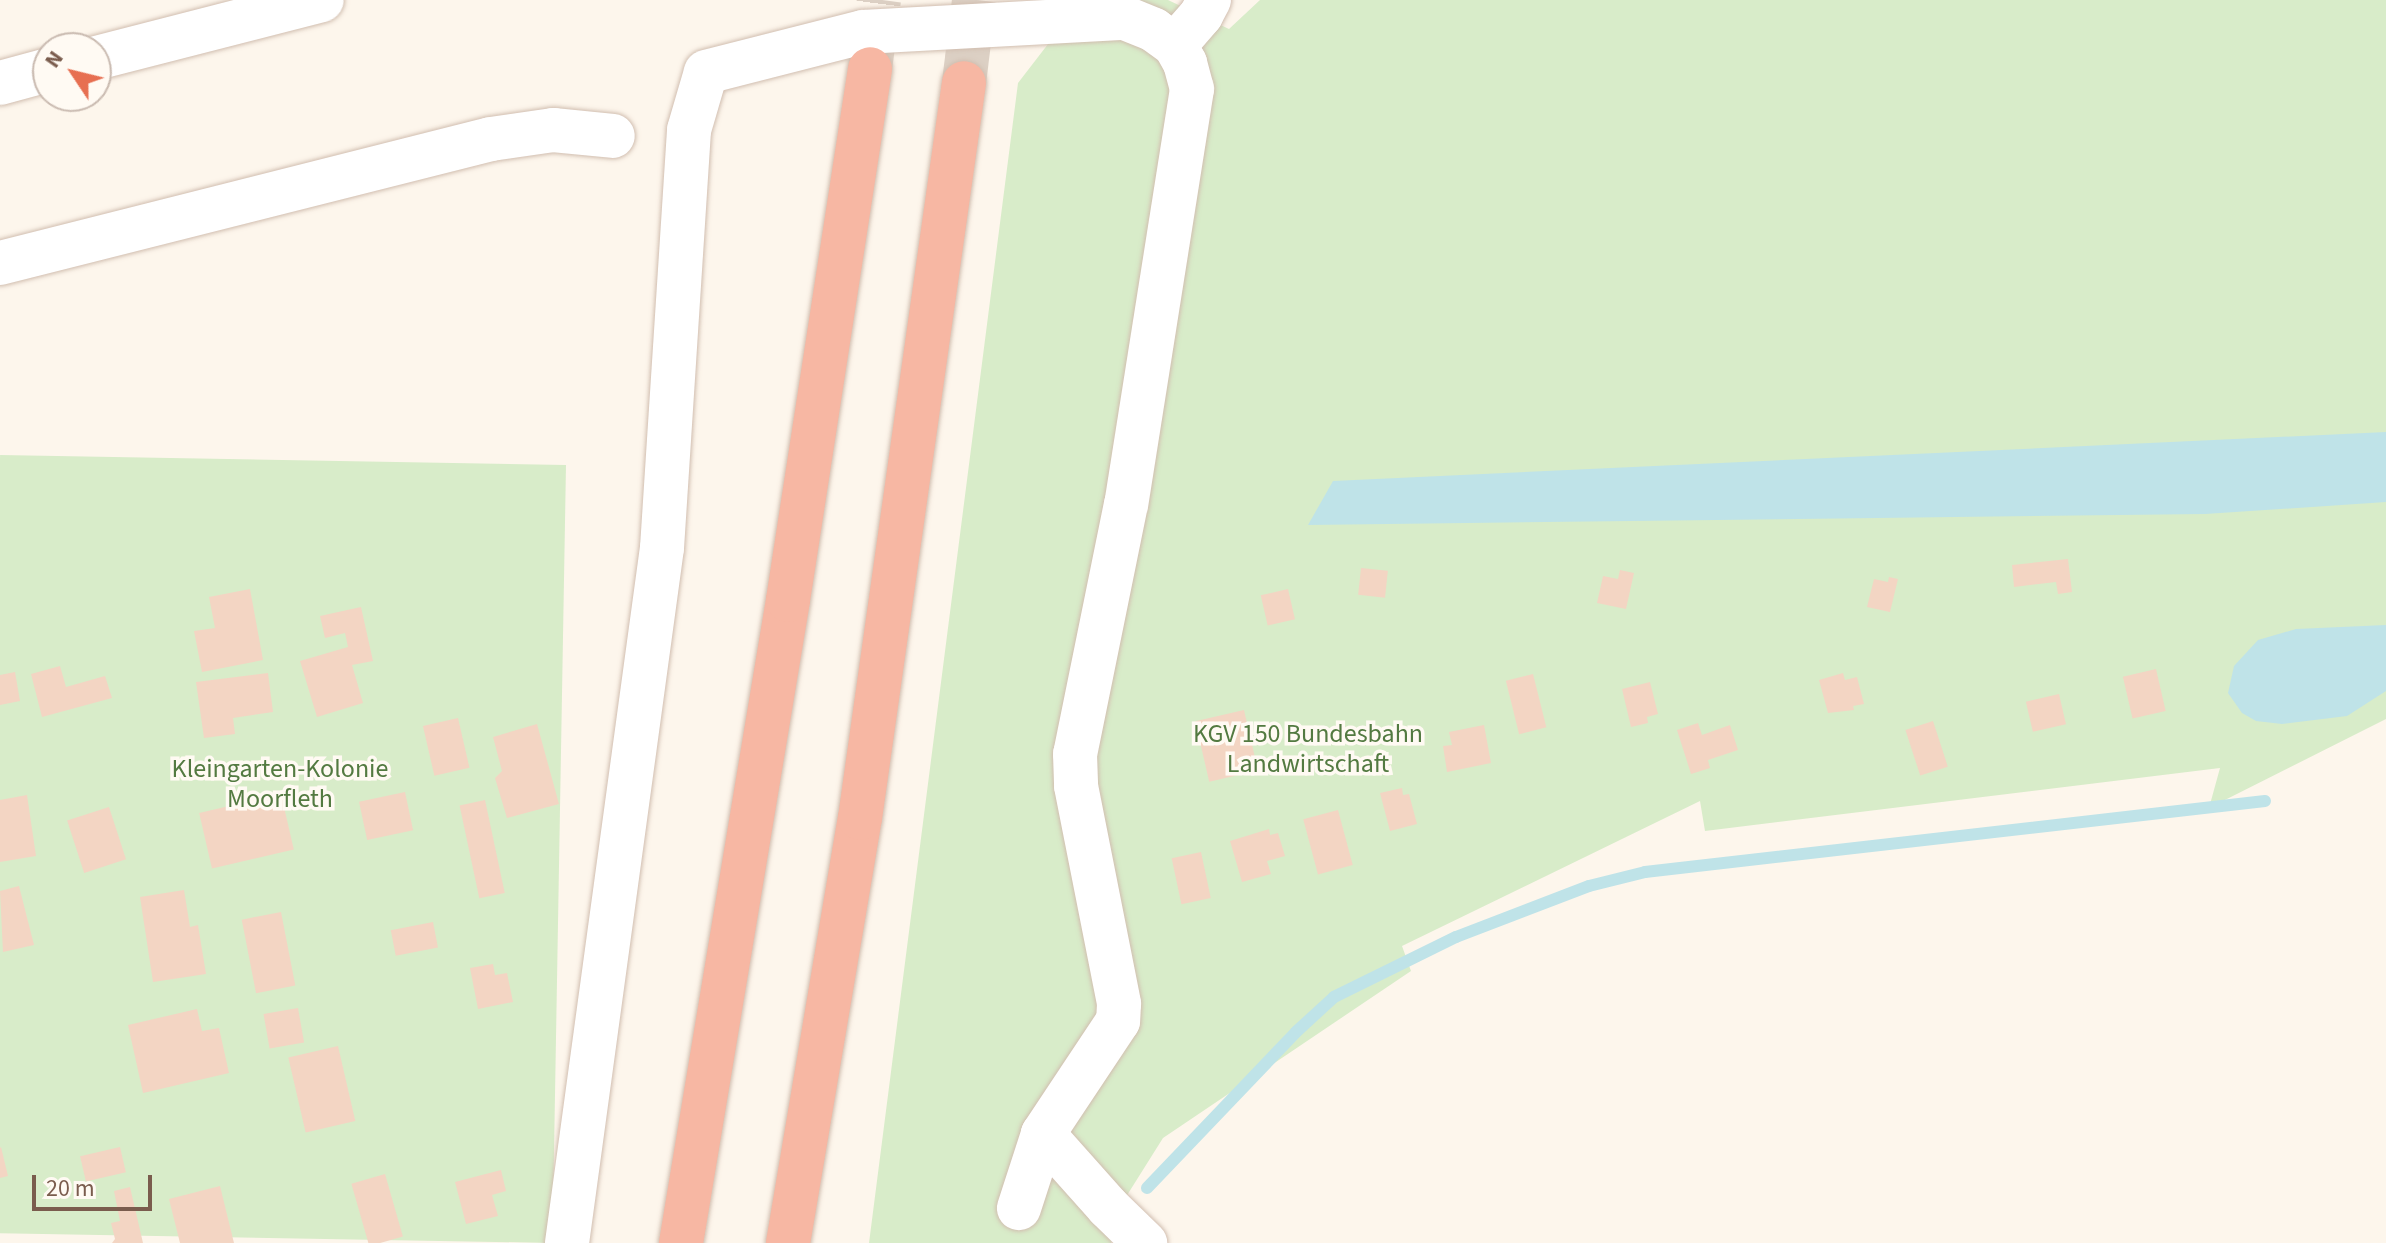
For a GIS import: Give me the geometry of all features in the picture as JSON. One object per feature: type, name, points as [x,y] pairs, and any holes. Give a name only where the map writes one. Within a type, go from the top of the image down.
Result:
[{"type":"highway","points":[[681,1243],[788,600],[870,69]]},
{"type":"highway","points":[[788,1243],[860,818],[964,83]]},
{"type":"lane","points":[[112,54],[322,0]]},
{"type":"lane","points":[[1175,45],[1201,15],[1209,0]]},
{"type":"lane","points":[[567,1243],[662,548],[689,130],[706,72],[863,32],[1125,18],[1154,30],[1175,45],[1185,63],[1192,89],[1126,504],[1075,754],[1076,786],[1119,1004],[1118,1021],[1043,1134],[1019,1208]]},
{"type":"lane","points":[[0,83],[32,74]]},
{"type":"lane","points":[[0,263],[491,139],[553,130],[613,136]]},
{"type":"lane","points":[[1043,1134],[1108,1207],[1145,1243]]},
{"type":"green space","name":"KGV 150 Bundesbahn Landwirtschaft","points":[[1082,0],[1168,0],[1229,29],[1260,0],[2386,0],[2386,719],[2209,808],[2220,768],[1705,831],[1700,801],[1402,946],[1411,971],[1163,1138],[1119,1208],[1111,1243],[869,1243],[1018,83]]},
{"type":"green space","name":"Kleingarten-Kolonie Moorfleth","points":[[0,455],[566,465],[552,1243],[0,1233]]},
{"type":"water","points":[[2386,432],[2386,502],[2205,514],[1308,525],[1333,481]]},
{"type":"water","points":[[2386,625],[2386,691],[2347,716],[2282,724],[2256,721],[2242,713],[2228,693],[2234,666],[2258,640],[2296,629]]},
{"type":"building","points":[[2068,559],[2072,592],[2058,594],[2056,582],[2014,587],[2012,565]]},
{"type":"building","points":[[1361,568],[1388,571],[1385,598],[1358,595]]},
{"type":"building","points":[[1620,570],[1634,573],[1626,609],[1597,603],[1603,576],[1618,579]]},
{"type":"building","points":[[1889,577],[1898,579],[1890,612],[1867,607],[1874,579],[1888,582]]},
{"type":"building","points":[[250,589],[263,660],[202,672],[194,631],[215,628],[209,597]]},
{"type":"building","points":[[1288,589],[1295,619],[1268,626],[1261,595]]},
{"type":"building","points":[[361,607],[373,661],[352,665],[363,703],[317,717],[300,661],[348,647],[345,633],[325,638],[320,616]]},
{"type":"building","points":[[60,666],[66,687],[105,676],[112,698],[42,717],[31,674]]},
{"type":"building","points":[[2156,669],[2166,711],[2133,719],[2123,677]]},
{"type":"building","points":[[15,672],[20,701],[0,705],[0,675]]},
{"type":"building","points":[[268,673],[273,712],[233,718],[235,734],[204,738],[196,682]]},
{"type":"building","points":[[1843,673],[1845,680],[1857,677],[1864,704],[1853,706],[1854,710],[1828,713],[1819,680]]},
{"type":"building","points":[[1533,674],[1546,727],[1519,734],[1506,681]]},
{"type":"building","points":[[1650,682],[1658,714],[1647,717],[1648,723],[1631,727],[1622,689]]},
{"type":"building","points":[[2059,694],[2066,724],[2033,732],[2026,702]]},
{"type":"building","points":[[1244,710],[1258,770],[1209,782],[1195,721]]},
{"type":"building","points":[[458,718],[469,768],[434,776],[423,726]]},
{"type":"building","points":[[1933,721],[1948,767],[1920,776],[1905,730]]},
{"type":"building","points":[[1698,723],[1702,735],[1730,725],[1738,750],[1708,760],[1710,768],[1691,774],[1677,730]]},
{"type":"building","points":[[537,724],[559,804],[507,818],[495,778],[502,771],[493,737]]},
{"type":"building","points":[[1484,725],[1491,763],[1447,772],[1443,746],[1452,745],[1449,732]]},
{"type":"building","points":[[1402,788],[1403,795],[1409,794],[1417,824],[1390,831],[1380,793]]},
{"type":"building","points":[[405,792],[413,830],[367,840],[359,802]]},
{"type":"building","points":[[281,794],[294,850],[212,868],[199,813]]},
{"type":"building","points":[[27,795],[36,856],[0,862],[0,800]]},
{"type":"building","points":[[485,800],[505,893],[479,898],[460,805]]},
{"type":"building","points":[[109,807],[126,859],[84,873],[67,821]]},
{"type":"building","points":[[1338,810],[1353,865],[1318,874],[1303,819]]},
{"type":"building","points":[[1269,829],[1270,835],[1278,833],[1285,856],[1267,861],[1271,874],[1242,882],[1230,841]]},
{"type":"building","points":[[1201,852],[1211,898],[1181,904],[1172,858]]},
{"type":"building","points":[[19,886],[34,945],[3,952],[0,891]]},
{"type":"building","points":[[184,890],[190,927],[198,925],[206,974],[153,982],[140,897]]},
{"type":"building","points":[[281,912],[295,986],[256,993],[242,920]]},
{"type":"building","points":[[433,922],[438,948],[396,956],[391,930]]},
{"type":"building","points":[[493,964],[495,975],[507,973],[513,1002],[478,1009],[470,968]]},
{"type":"building","points":[[298,1008],[304,1042],[270,1049],[264,1014]]},
{"type":"building","points":[[197,1009],[202,1031],[219,1028],[229,1073],[143,1093],[128,1025]]},
{"type":"building","points":[[338,1046],[355,1121],[306,1132],[288,1057]]},
{"type":"building","points":[[120,1147],[126,1172],[86,1182],[80,1156]]},
{"type":"building","points":[[0,1148],[8,1176],[0,1178]]},
{"type":"building","points":[[501,1170],[506,1191],[492,1195],[498,1216],[466,1224],[455,1182]]},
{"type":"building","points":[[385,1174],[403,1236],[368,1243],[351,1184]]},
{"type":"building","points":[[220,1186],[234,1243],[180,1243],[169,1199]]},
{"type":"building","points":[[130,1187],[143,1243],[112,1243],[115,1239],[111,1223],[120,1221],[114,1191]]},
{"type":"waterway","points":[[1147,1188],[1296,1032],[1334,997],[1456,937],[1589,886],[1645,872],[2265,801]]},
{"type":"tunnel","points":[[870,69],[879,0]]},
{"type":"tunnel","points":[[964,83],[974,0]]}]
